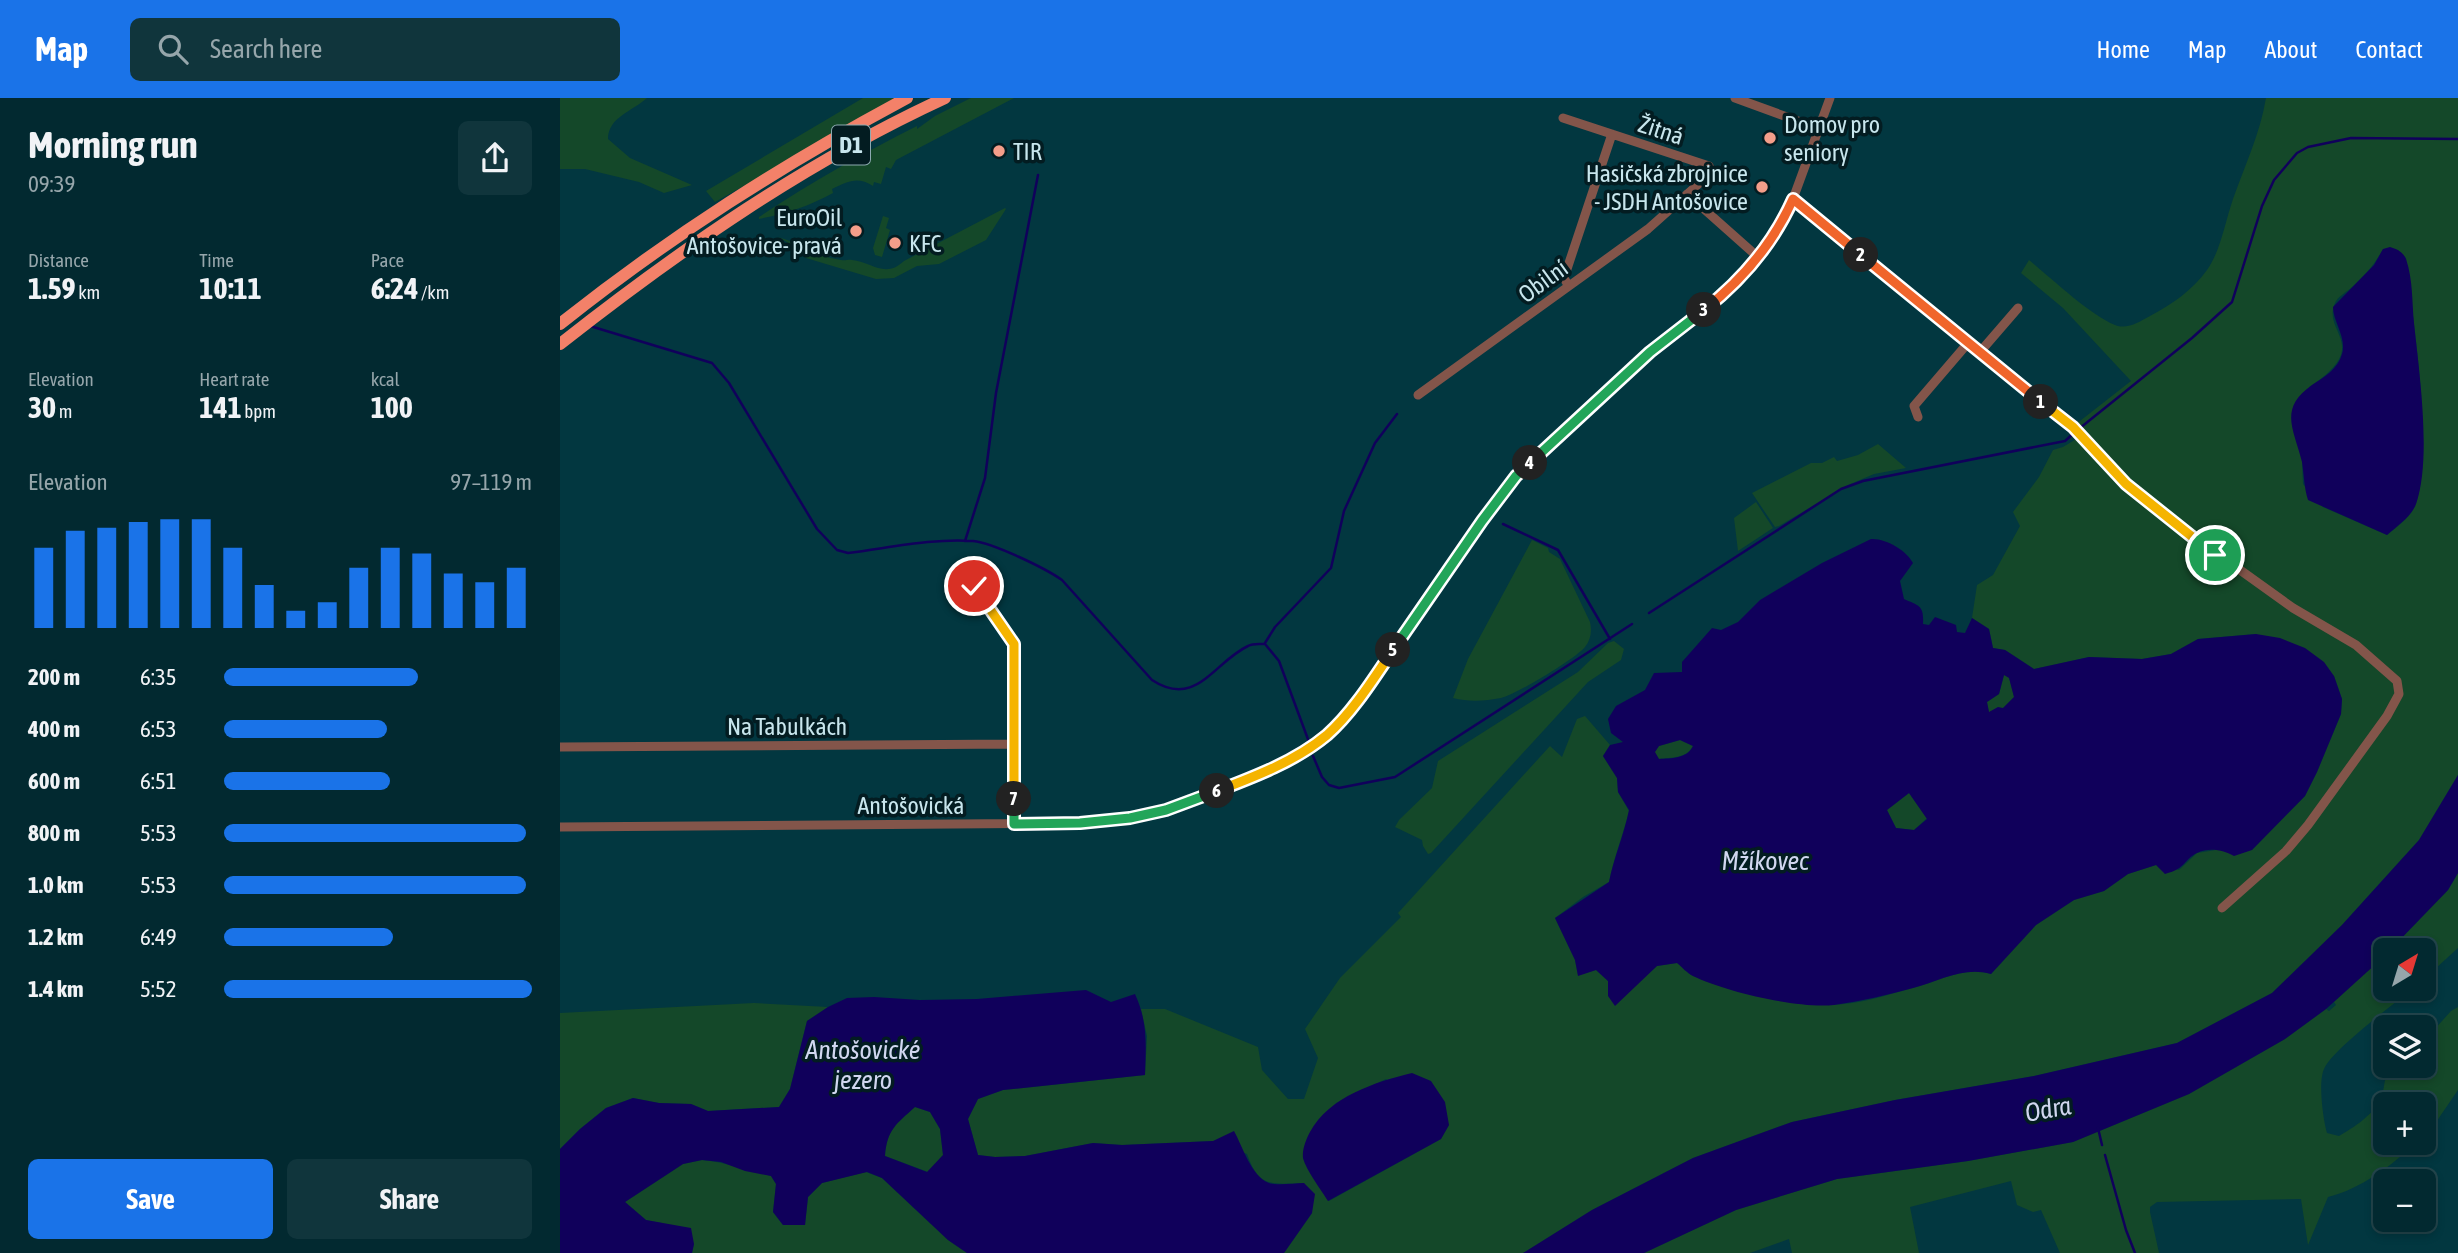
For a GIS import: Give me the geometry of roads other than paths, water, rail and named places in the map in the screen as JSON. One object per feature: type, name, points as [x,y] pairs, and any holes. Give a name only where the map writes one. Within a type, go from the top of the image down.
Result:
[{"type":"highway","name":"D1","points":[[560,324],[605,288],[718,208],[907,98]]},
{"type":"highway","name":"D1","points":[[560,344],[724,222],[859,141],[946,98]]},
{"type":"street","points":[[1735,98],[1821,125]]},
{"type":"street","name":"Antošovická","points":[[560,827],[1080,823],[1130,818],[1166,810],[1246,781],[1298,755],[1336,725],[1378,672],[1516,476],[1650,352],[1718,299],[1758,257],[1777,230],[1793,199],[1830,98]]},
{"type":"street","name":"Žitná","points":[[1563,118],[1709,166],[1712,172],[1687,194]]},
{"type":"street","points":[[1568,285],[1564,278],[1612,134]]},
{"type":"street","points":[[1687,194],[1758,257]]},
{"type":"street","name":"Obilní","points":[[1418,396],[1648,229],[1687,194]]},
{"type":"street","points":[[1793,199],[2073,427],[2126,484],[2169,519],[2293,608],[2356,645],[2397,681],[2399,694],[2387,716],[2308,825],[2286,851],[2222,908]]},
{"type":"street","points":[[1980,352],[2018,308]]},
{"type":"street","points":[[1918,417],[1914,406],[1968,343]]},
{"type":"street","points":[[969,581],[1014,644],[1014,824]]},
{"type":"street","name":"Na Tabulkách","points":[[560,747],[1014,744]]},
{"type":"water","points":[[2390,247],[2400,251],[2405,257],[2410,275],[2424,440],[2421,485],[2416,504],[2407,517],[2387,535],[2308,500],[2291,420],[2295,403],[2301,394],[2330,372],[2340,359],[2343,342],[2333,307],[2374,265],[2383,249]]},
{"type":"water","name":"Mžíkovec","points":[[1871,539],[1895,546],[1913,563],[1900,581],[1904,599],[1922,610],[1923,624],[1929,625],[1935,617],[1956,625],[1957,632],[1965,633],[1972,618],[1989,629],[1993,648],[2005,650],[2034,669],[2089,657],[2142,659],[2171,654],[2198,639],[2256,634],[2280,638],[2305,648],[2324,662],[2334,676],[2342,699],[2341,714],[2305,796],[2252,850],[2234,856],[2221,851],[2206,850],[2165,874],[2156,865],[2128,874],[2104,891],[2074,900],[2036,925],[1991,974],[1961,973],[1884,995],[1819,1006],[1783,1002],[1724,988],[1693,976],[1677,963],[1657,966],[1615,1006],[1608,996],[1608,981],[1596,970],[1578,976],[1575,960],[1555,918],[1609,882],[1627,819],[1629,810],[1618,792],[1617,778],[1603,756],[1610,745],[1623,742],[1611,733],[1608,719],[1616,706],[1645,690],[1654,673],[1682,672],[1682,662],[1712,628],[1721,630],[1738,622],[1760,600],[1822,563]],"holes":[[[2004,675],[2009,678],[2014,697],[2003,708],[1998,707],[1989,712],[1987,702],[1999,694]],[[1680,740],[1693,746],[1683,756],[1659,759],[1655,752],[1659,746]],[[1909,793],[1927,819],[1914,830],[1896,828],[1887,810]]]},
{"type":"water","name":"Odra","points":[[2458,775],[2458,873],[2448,890],[2402,938],[2373,938],[2373,967],[2326,1009],[2285,1039],[2189,1094],[2073,1142],[1968,1161],[1837,1179],[1736,1210],[1644,1253],[1523,1253],[1592,1210],[1693,1158],[1792,1122],[1895,1100],[2034,1076],[2177,1043],[2272,993],[2342,925],[2419,840]]},
{"type":"water","name":"Antošovické jezero","points":[[1086,990],[1111,1002],[1135,994],[1142,1015],[1146,1043],[1145,1075],[1003,1090],[978,1099],[968,1119],[978,1155],[1025,1156],[1093,1143],[1122,1145],[1213,1141],[1234,1131],[1252,1168],[1263,1179],[1277,1184],[1304,1183],[1315,1194],[1312,1213],[1284,1253],[967,1253],[948,1240],[882,1178],[867,1172],[822,1183],[808,1197],[805,1225],[783,1225],[773,1212],[776,1184],[771,1176],[745,1171],[721,1162],[702,1160],[683,1164],[625,1202],[646,1220],[691,1228],[694,1244],[692,1253],[560,1253],[560,1149],[606,1108],[633,1098],[659,1103],[691,1104],[708,1111],[779,1107],[790,1089],[807,1021],[828,1007],[847,998],[977,999]],"holes":[[[915,1107],[930,1112],[940,1129],[943,1155],[927,1172],[885,1156],[890,1134],[903,1118]]]},
{"type":"water","points":[[1412,1073],[1431,1081],[1445,1102],[1449,1125],[1441,1139],[1328,1201],[1303,1158],[1310,1132],[1318,1120],[1341,1100],[1368,1086]]},
{"type":"waterway","points":[[2080,428],[2192,338],[2232,302],[2262,206],[2274,180],[2297,153],[2308,147],[2351,138],[2458,139]]},
{"type":"waterway","points":[[965,541],[985,478],[996,393],[1038,175]]},
{"type":"waterway","points":[[590,326],[712,363],[729,383],[817,529],[837,550],[848,553],[958,540],[982,543],[1005,551],[1062,580],[1152,680],[1167,688],[1193,686],[1236,653],[1254,644],[1265,644],[1279,661],[1309,742]]},
{"type":"waterway","points":[[1265,643],[1275,627],[1331,568],[1344,511],[1375,443],[1397,414]]},
{"type":"waterway","points":[[1649,613],[1841,489],[1863,481],[2065,441],[2074,433]]},
{"type":"waterway","points":[[1503,524],[1558,550],[1610,639]]},
{"type":"waterway","points":[[1313,756],[1322,777],[1329,785],[1339,788],[1395,777],[1632,624]]},
{"type":"waterway","points":[[2098,1128],[2102,1145]]},
{"type":"waterway","points":[[2105,1155],[2135,1253]]},
{"type":"place","name":"Domov pro seniory","points":[[1770,138]]},
{"type":"place","name":"TIR","points":[[999,151]]},
{"type":"place","name":"Hasičská zbrojnice - JSDH Antošovice","points":[[1762,187]]},
{"type":"place","name":"EuroOil Antošovice- pravá","points":[[856,231]]},
{"type":"place","name":"KFC","points":[[895,243]]}]
